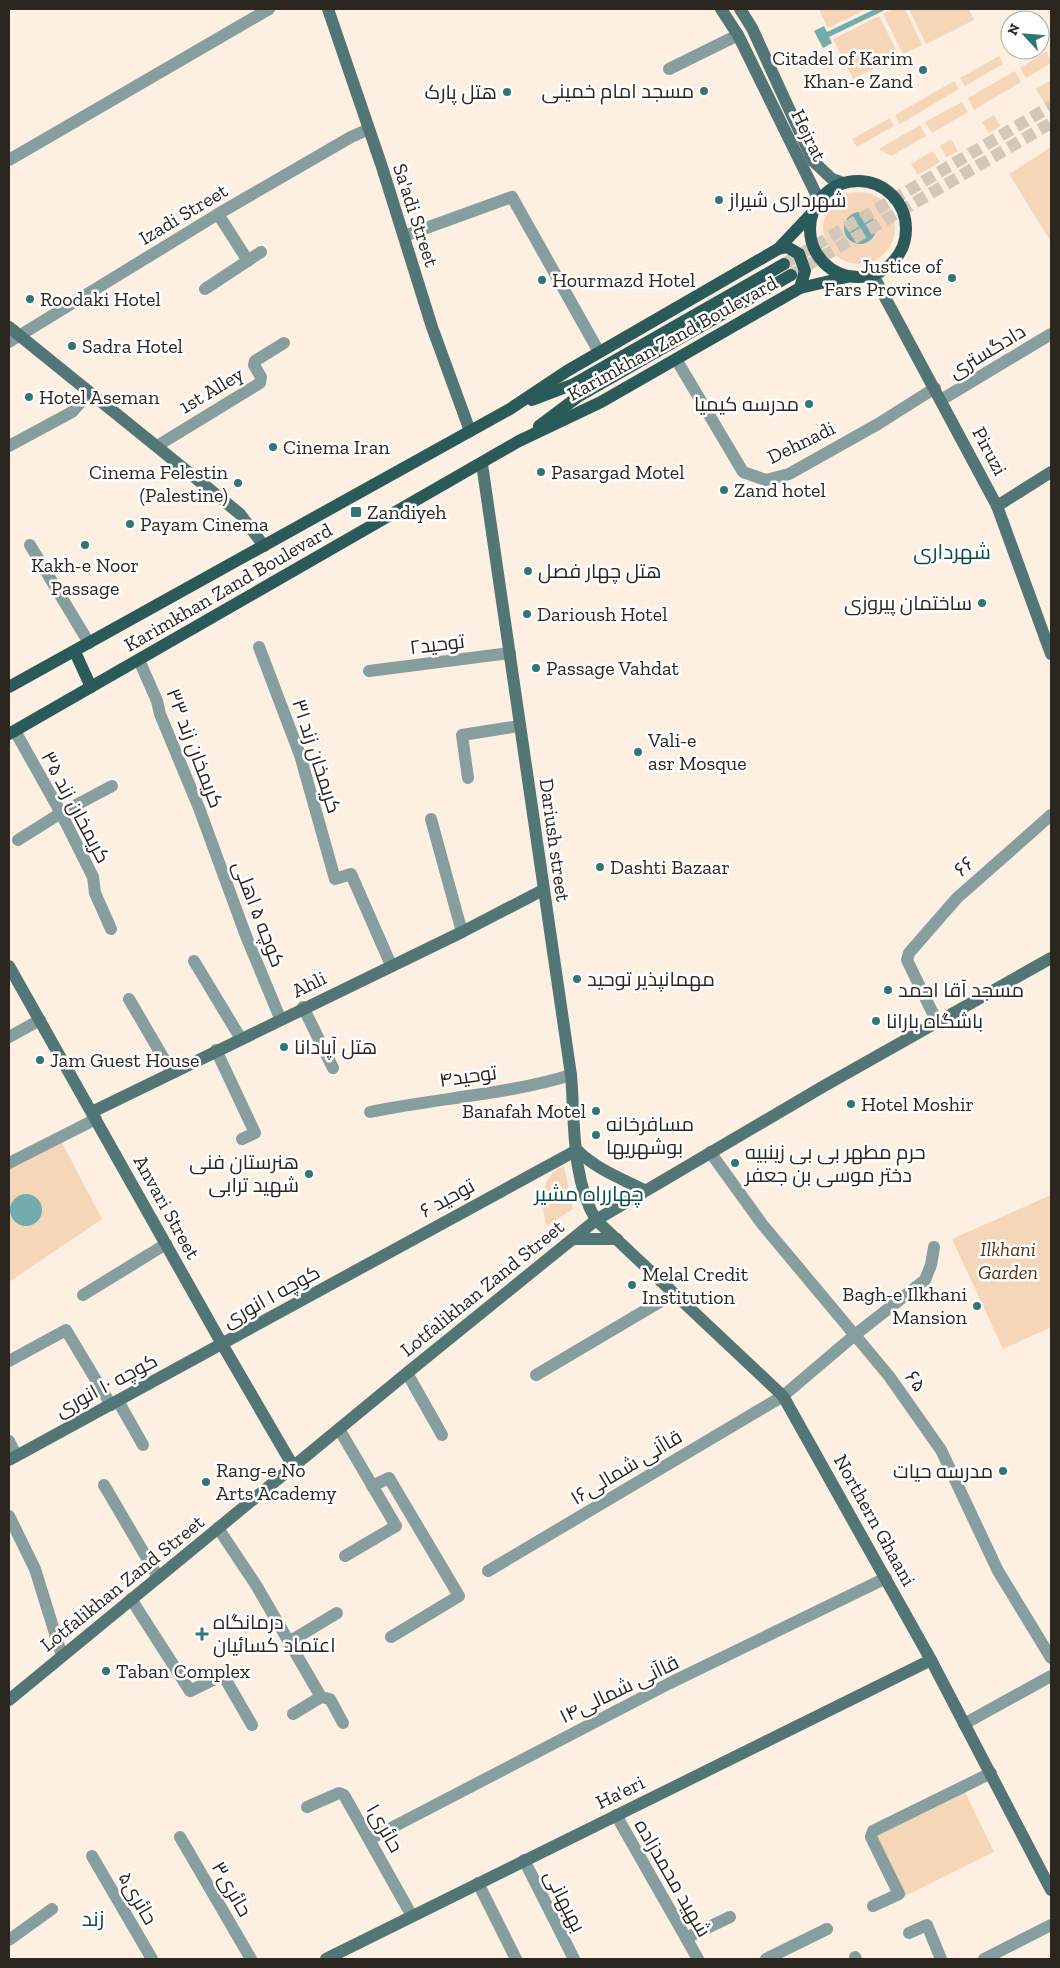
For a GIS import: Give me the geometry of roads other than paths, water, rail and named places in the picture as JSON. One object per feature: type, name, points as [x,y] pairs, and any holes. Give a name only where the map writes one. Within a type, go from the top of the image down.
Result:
[{"type":"main road","points":[[857,181],[872,183],[899,201],[903,211],[906,239],[901,252],[893,263],[873,276],[860,278],[834,272],[823,263],[815,252],[810,239],[810,225],[813,212],[819,200],[830,190],[843,183],[857,181]]},
{"type":"main road","name":"Karimkhan Zand Boulevard","points":[[9,687],[510,409],[599,352],[778,249],[813,212]]},
{"type":"main road","points":[[778,249],[786,247],[799,254],[806,271],[800,288]]},
{"type":"main road","name":"Karimkhan Zand Boulevard","points":[[510,409],[574,384],[784,264]]},
{"type":"main road","name":"Karimkhan Zand Boulevard","points":[[12,733],[482,464],[519,441],[579,396],[791,276]]},
{"type":"main road","name":"Karimkhan Zand Boulevard","points":[[519,441],[601,402],[800,288],[847,276]]},
{"type":"main road","points":[[75,652],[91,687]]},
{"type":"street","points":[[9,160],[269,9]]},
{"type":"street","name":"Sa'adi Street","points":[[328,9],[404,236],[432,327],[470,431]]},
{"type":"street","name":"Hejrat","points":[[721,9],[738,35],[808,164],[832,179],[843,183]]},
{"type":"street","name":"Hejrat","points":[[740,9],[752,28],[808,164],[819,200]]},
{"type":"street","points":[[669,69],[738,35]]},
{"type":"street","name":"Izadi Street","points":[[14,339],[218,214],[351,136],[369,129]]},
{"type":"street","points":[[404,236],[512,197],[599,352]]},
{"type":"street","points":[[218,214],[248,261]]},
{"type":"street","points":[[205,289],[261,252]]},
{"type":"street","name":"Piruzi","points":[[873,276],[997,506],[1051,654]]},
{"type":"street","points":[[9,327],[14,339],[89,393],[240,514],[264,546]]},
{"type":"street","name":"دادگستری","points":[[941,400],[1051,334]]},
{"type":"street","name":"1st Alley","points":[[157,446],[260,383],[261,377],[254,365],[254,361],[284,343]]},
{"type":"street","name":"Dehnadi","points":[[676,359],[743,472],[766,480],[789,474],[878,424],[935,388]]},
{"type":"street","points":[[9,446],[72,412],[89,393]]},
{"type":"street","name":"Dariush street","points":[[482,464],[571,1075],[579,1170],[587,1199],[596,1220]]},
{"type":"street","points":[[997,506],[1051,472]]},
{"type":"street","points":[[30,545],[89,643]]},
{"type":"street","name":"کریمخان زند ۳۱","points":[[259,647],[300,755],[335,879],[351,874],[391,966]]},
{"type":"street","name":"توحید۲","points":[[369,671],[510,653]]},
{"type":"street","name":"کریمخان زند ۳۳","points":[[138,660],[158,701],[160,714],[199,808],[214,851]]},
{"type":"street","points":[[468,778],[462,735],[519,726]]},
{"type":"street","name":"کریمخان زند ۳۵","points":[[12,733],[61,813],[93,877],[94,893],[111,928]]},
{"type":"street","points":[[18,840],[61,813],[112,786]]},
{"type":"street","name":"۶۶","points":[[937,1022],[907,960],[909,952],[957,898],[1051,815]]},
{"type":"street","points":[[431,819],[462,932]]},
{"type":"street","name":"کوچه ۵ اهلی","points":[[214,851],[280,1018]]},
{"type":"street","name":"Ahli","points":[[94,1116],[172,1071],[462,932],[543,890]]},
{"type":"street","name":"Lotfalikhan Zand Street","points":[[9,1700],[406,1373],[596,1220],[644,1190],[1051,958]]},
{"type":"street","points":[[194,961],[241,1038]]},
{"type":"street","name":"Anvari Street","points":[[9,966],[293,1466]]},
{"type":"street","points":[[129,999],[172,1071]]},
{"type":"street","points":[[303,1008],[333,1068]]},
{"type":"street","points":[[9,1037],[40,1020]]},
{"type":"street","points":[[216,1050],[255,1133],[242,1139]]},
{"type":"street","name":"توحید۴","points":[[370,1112],[419,1102],[543,1084],[571,1075]]},
{"type":"street","points":[[9,1163],[94,1116]]},
{"type":"street","points":[[577,1150],[589,1162],[644,1190]]},
{"type":"street","name":"۶ توحید","points":[[337,1281],[577,1150]]},
{"type":"street","name":"۶۵","points":[[710,1152],[762,1224],[856,1334],[915,1411],[941,1450],[998,1571],[1051,1658]]},
{"type":"street","name":"Northern Ghaani","points":[[596,1220],[672,1294],[783,1396],[886,1578],[991,1773],[1051,1890]]},
{"type":"street","points":[[573,1239],[616,1239]]},
{"type":"street","points":[[83,1295],[166,1244]]},
{"type":"street","name":"قاآنی شمالی۱۶","points":[[488,1571],[783,1396],[856,1334],[925,1280],[932,1265],[934,1247]]},
{"type":"street","name":"کوچه ۱ انوری","points":[[222,1344],[337,1281]]},
{"type":"street","points":[[536,1375],[672,1294]]},
{"type":"street","points":[[9,1361],[66,1330],[143,1445]]},
{"type":"street","name":"کوچه ۱۰ انوری","points":[[12,1458],[222,1344]]},
{"type":"street","points":[[406,1373],[442,1435]]},
{"type":"street","points":[[339,1429],[396,1526],[345,1556]]},
{"type":"street","points":[[9,1441],[12,1458]]},
{"type":"street","points":[[372,1486],[388,1478],[459,1596],[392,1637]]},
{"type":"street","points":[[104,1485],[158,1577]]},
{"type":"street","points":[[9,1516],[35,1569],[62,1656]]},
{"type":"street","points":[[218,1528],[256,1585],[321,1697]]},
{"type":"street","name":"قاآنی شمالی۱۴","points":[[370,1839],[670,1683],[886,1578]]},
{"type":"street","points":[[131,1599],[190,1691],[223,1675],[252,1725]]},
{"type":"street","points":[[289,1642],[337,1613]]},
{"type":"street","name":"Ha'eri","points":[[326,1959],[930,1660]]},
{"type":"street","points":[[964,1724],[1051,1676]]},
{"type":"street","points":[[293,1714],[321,1697],[330,1699],[343,1723]]},
{"type":"street","points":[[873,1906],[899,1894],[871,1836],[873,1831],[991,1773]]},
{"type":"street","name":"حائری۱","points":[[308,1807],[342,1794],[370,1839],[412,1916]]},
{"type":"street","name":"شهید محمدزاده","points":[[616,1815],[698,1959]]},
{"type":"street","name":"حائری۳","points":[[180,1837],[251,1959]]},
{"type":"street","name":"حائری۵","points":[[92,1856],[152,1959]]},
{"type":"street","name":"بهبهانی","points":[[524,1860],[574,1959]]},
{"type":"street","points":[[478,1883],[516,1959]]},
{"type":"street","points":[[9,1940],[52,1909]]},
{"type":"street","points":[[686,1938],[730,1917]]},
{"type":"street","points":[[910,1933],[926,1925],[941,1959]]},
{"type":"street","points":[[984,1959],[1051,1925]]},
{"type":"street","points":[[766,1959],[827,1929]]},
{"type":"water","points":[[875,9],[887,9],[829,37],[832,43],[823,48],[814,31],[824,26],[827,32]]},
{"type":"water","points":[[860,212],[871,217],[876,228],[871,239],[860,244],[849,239],[844,228],[849,217]]},
{"type":"water","points":[[26,1194],[32,1195],[37,1199],[41,1204],[41,1216],[37,1221],[32,1225],[26,1226],[20,1225],[15,1221],[11,1216],[10,1210],[11,1204],[15,1199],[20,1195]]},
{"type":"tunnel","points":[[784,264],[1051,106]]},
{"type":"tunnel","points":[[791,275],[1051,123]]},
{"type":"place","name":"Citadel of Karim Khan-e Zand","points":[[923,70]]},
{"type":"place","name":"مسجد امام خمینی","points":[[704,91]]},
{"type":"place","name":"هتل پارک","points":[[507,92]]},
{"type":"place","name":"شهرداری شیراز","points":[[719,200]]},
{"type":"place","name":"Justice of Fars Province","points":[[952,278]]},
{"type":"place","name":"Hourmazd Hotel","points":[[542,280]]},
{"type":"place","name":"Roodaki Hotel","points":[[30,299]]},
{"type":"place","name":"Sadra Hotel","points":[[72,346]]},
{"type":"place","name":"Hotel Aseman","points":[[29,397]]},
{"type":"place","name":"مدرسه کیمیا","points":[[809,404]]},
{"type":"place","name":"Cinema Iran","points":[[273,447]]},
{"type":"place","name":"Pasargad Motel","points":[[541,472]]},
{"type":"place","name":"Cinema Felestin (Palestine)","points":[[238,483]]},
{"type":"place","name":"Zand hotel","points":[[724,490]]},
{"type":"place","name":"Zandiyeh","points":[[356,512]]},
{"type":"place","name":"Payam Cinema","points":[[130,524]]},
{"type":"place","name":"Kakh-e Noor Passage","points":[[85,545]]},
{"type":"place","name":"هتل چهار فصل","points":[[528,571]]},
{"type":"place","name":"ساختمان پیروزی","points":[[982,603]]},
{"type":"place","name":"Darioush Hotel","points":[[527,614]]},
{"type":"place","name":"Passage Vahdat","points":[[536,668]]},
{"type":"place","name":"Vali-e asr Mosque","points":[[638,752]]},
{"type":"place","name":"Dashti Bazaar","points":[[600,867]]},
{"type":"place","name":"مهمانپذیر توحید","points":[[577,979]]},
{"type":"place","name":"مسجد آقا احمد","points":[[888,990]]},
{"type":"place","name":"باشگاه بارانا","points":[[876,1021]]},
{"type":"place","name":"هتل آپادانا","points":[[284,1047]]},
{"type":"place","name":"Jam Guest House","points":[[40,1060]]},
{"type":"place","name":"Hotel Moshir","points":[[851,1104]]},
{"type":"place","name":"Banafah Motel","points":[[596,1111]]},
{"type":"place","name":"مسافرخانه بوشهریها","points":[[596,1135]]},
{"type":"place","name":"حرم مطهر بی بی زینبیه دختر موسی بن جعفر","points":[[735,1163]]},
{"type":"place","name":"هنرستان فنی شهید ترابی","points":[[309,1174]]},
{"type":"place","name":"Melal Credit Institution","points":[[632,1285]]},
{"type":"place","name":"Bagh-e Ilkhani Mansion","points":[[977,1306]]},
{"type":"place","name":"مدرسه حیات","points":[[1003,1471]]},
{"type":"place","name":"Rang-e No Arts Academy","points":[[206,1482]]},
{"type":"place","name":"درمانگاه اعتماد کسائیان","points":[[202,1634]]},
{"type":"place","name":"Taban Complex","points":[[106,1671]]},
{"type":"district","name":"شهرداری","points":[[952,552]]},
{"type":"district","name":"چهارراه مشیر","points":[[589,1194]]},
{"type":"district","name":"زند","points":[[93,1919]]},
{"type":"park label","name":"Ilkhani Garden","points":[[1008,1260]]}]
